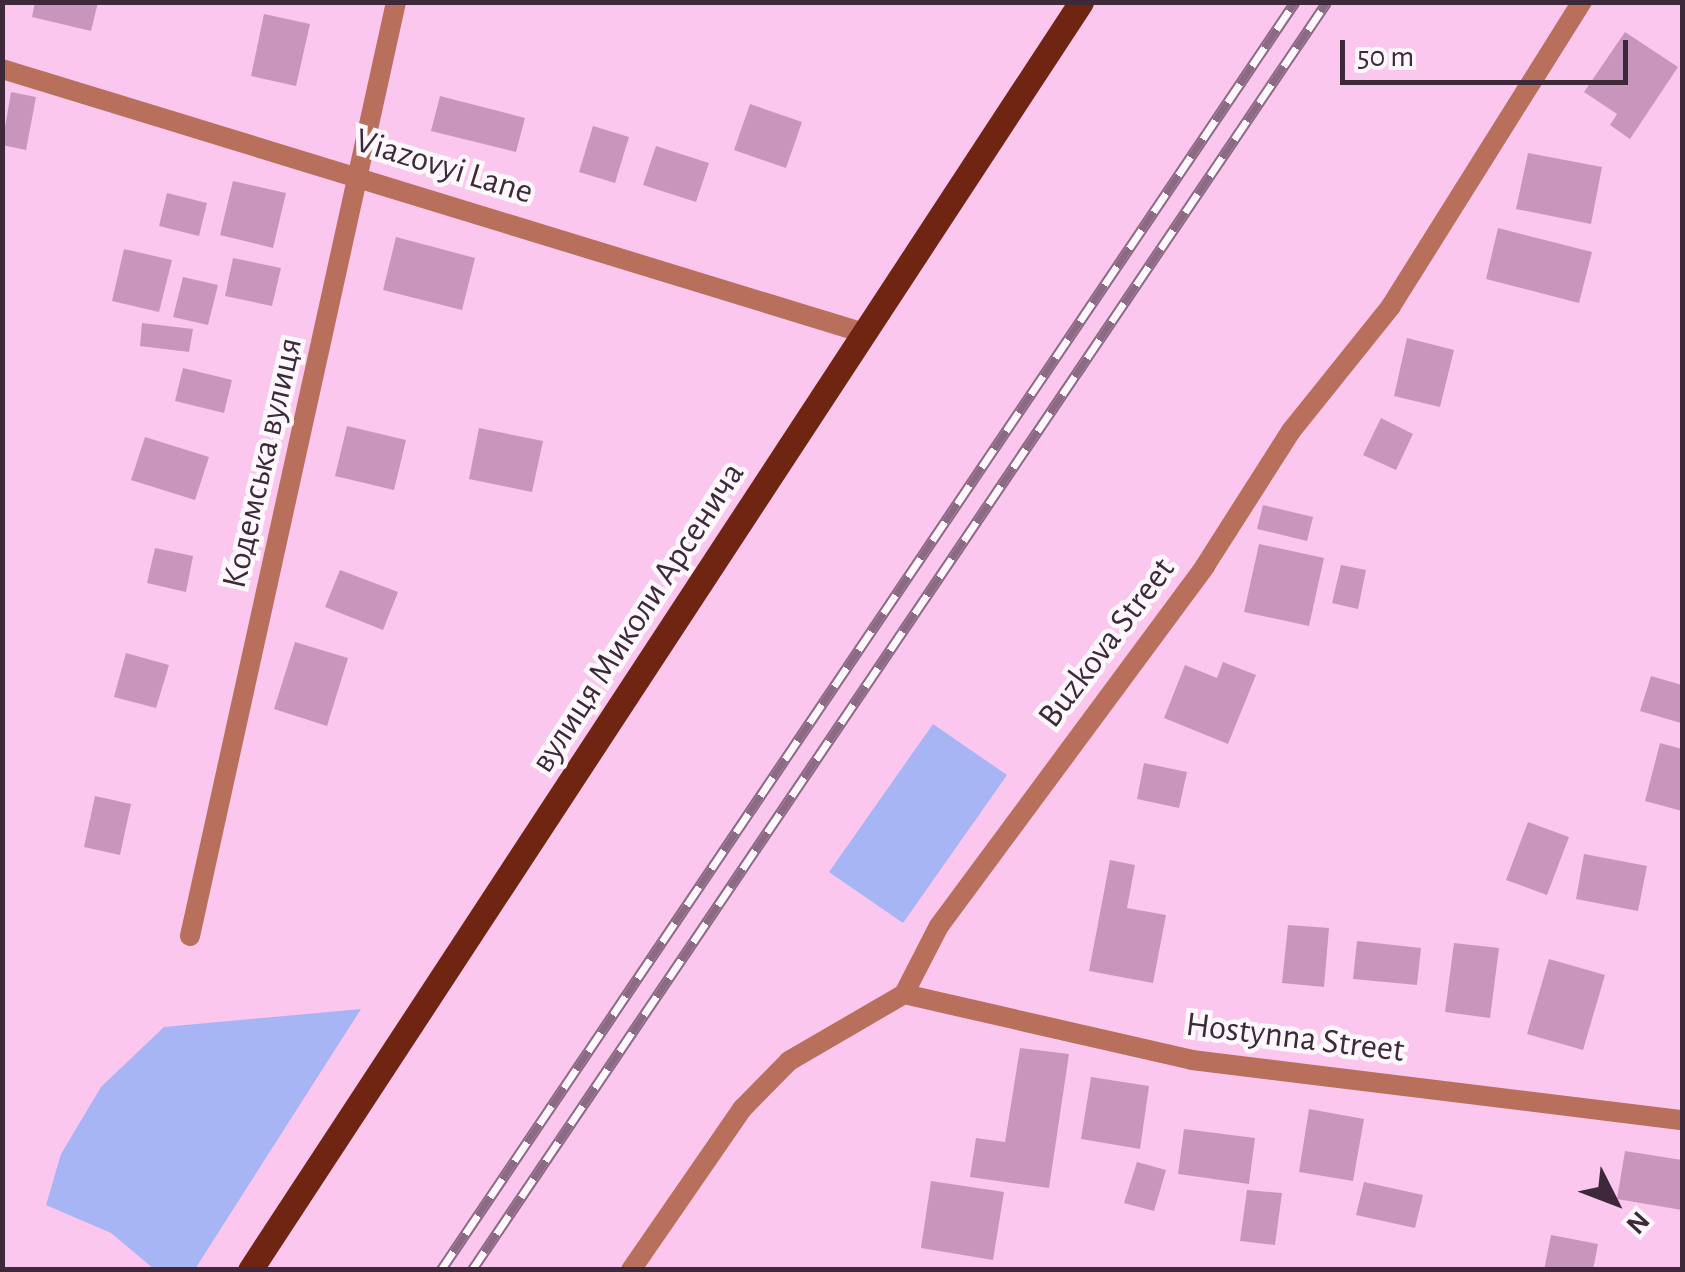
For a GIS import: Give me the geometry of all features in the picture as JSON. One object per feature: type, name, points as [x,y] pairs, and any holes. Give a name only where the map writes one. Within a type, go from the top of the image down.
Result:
[{"type":"main road","name":"вулиця Миколи Арсенича","points":[[250,1270],[1081,2]]},
{"type":"street","name":"Кодемська вулиця","points":[[190,936],[396,2]]},
{"type":"street","name":"Buzkova Street","points":[[904,994],[938,926],[1205,566],[1292,431],[1390,306],[1582,2]]},
{"type":"street","name":"Viazovyi Lane","points":[[2,69],[864,333]]},
{"type":"street","name":"Hostynna Street","points":[[904,994],[1192,1060],[1682,1120]]},
{"type":"street","points":[[631,1270],[742,1108],[788,1062],[904,994]]},
{"type":"shaded area","points":[[933,724],[1007,775],[903,923],[829,872]]},
{"type":"shaded area","points":[[361,1009],[195,1269],[154,1269],[111,1233],[46,1205],[61,1154],[101,1087],[164,1027]]},
{"type":"building","points":[[35,2],[98,2],[91,31],[32,17]]},
{"type":"building","points":[[264,14],[310,24],[296,86],[251,76]]},
{"type":"building","points":[[1625,32],[1678,67],[1630,139],[1610,125],[1617,114],[1584,92]]},
{"type":"building","points":[[11,92],[36,97],[26,150],[2,145]]},
{"type":"building","points":[[440,96],[525,118],[516,152],[431,131]]},
{"type":"building","points":[[750,104],[802,122],[786,168],[734,150]]},
{"type":"building","points":[[593,126],[629,137],[615,183],[579,172]]},
{"type":"building","points":[[656,146],[709,163],[696,202],[643,185]]},
{"type":"building","points":[[1528,153],[1602,167],[1591,224],[1516,209]]},
{"type":"building","points":[[233,181],[286,193],[273,248],[220,235]]},
{"type":"building","points":[[167,193],[207,203],[199,236],[159,226]]},
{"type":"building","points":[[1498,228],[1592,252],[1579,303],[1486,279]]},
{"type":"building","points":[[396,237],[475,258],[462,310],[383,290]]},
{"type":"building","points":[[124,249],[172,260],[159,312],[112,301]]},
{"type":"building","points":[[233,258],[281,268],[272,306],[225,296]]},
{"type":"building","points":[[183,277],[218,285],[208,325],[173,317]]},
{"type":"building","points":[[142,323],[193,329],[189,352],[140,346]]},
{"type":"building","points":[[1407,338],[1454,350],[1440,407],[1394,396]]},
{"type":"building","points":[[183,368],[232,380],[224,413],[175,401]]},
{"type":"building","points":[[1381,418],[1413,434],[1396,470],[1363,455]]},
{"type":"building","points":[[347,426],[406,440],[394,490],[335,476]]},
{"type":"building","points":[[479,428],[543,441],[532,492],[469,479]]},
{"type":"building","points":[[145,437],[209,457],[195,500],[131,480]]},
{"type":"building","points":[[1263,505],[1313,517],[1307,541],[1257,529]]},
{"type":"building","points":[[1259,544],[1324,558],[1309,626],[1244,612]]},
{"type":"building","points":[[155,548],[193,556],[186,592],[147,583]]},
{"type":"building","points":[[1341,565],[1366,570],[1358,609],[1332,603]]},
{"type":"building","points":[[340,570],[398,592],[383,630],[325,607]]},
{"type":"building","points":[[295,642],[348,658],[327,726],[274,709]]},
{"type":"building","points":[[126,653],[169,665],[156,708],[114,697]]},
{"type":"building","points":[[1223,662],[1256,675],[1228,744],[1164,718],[1185,665],[1217,678]]},
{"type":"building","points":[[1651,676],[1682,685],[1681,723],[1640,711]]},
{"type":"building","points":[[1660,743],[1682,749],[1682,811],[1645,801]]},
{"type":"building","points":[[1144,763],[1187,772],[1179,808],[1137,799]]},
{"type":"building","points":[[95,796],[131,804],[120,855],[84,847]]},
{"type":"building","points":[[1528,822],[1569,837],[1547,895],[1506,880]]},
{"type":"building","points":[[1584,854],[1647,866],[1638,911],[1576,899]]},
{"type":"building","points":[[1110,860],[1135,865],[1127,908],[1166,915],[1153,983],[1089,971]]},
{"type":"building","points":[[1288,925],[1329,928],[1324,987],[1282,983]]},
{"type":"building","points":[[1357,941],[1421,948],[1417,985],[1353,979]]},
{"type":"building","points":[[1454,943],[1499,948],[1490,1018],[1445,1012]]},
{"type":"building","points":[[1549,959],[1605,975],[1583,1050],[1527,1034]]},
{"type":"building","points":[[1020,1048],[1069,1054],[1049,1188],[970,1177],[976,1138],[1005,1142]]},
{"type":"building","points":[[1091,1077],[1149,1086],[1140,1149],[1081,1139]]},
{"type":"building","points":[[1309,1109],[1364,1119],[1353,1181],[1299,1172]]},
{"type":"building","points":[[1184,1129],[1255,1138],[1249,1184],[1178,1174]]},
{"type":"building","points":[[1625,1151],[1682,1160],[1682,1210],[1617,1199]]},
{"type":"building","points":[[1137,1162],[1166,1170],[1154,1211],[1124,1203]]},
{"type":"building","points":[[931,1181],[1004,1192],[993,1260],[921,1248]]},
{"type":"building","points":[[1364,1182],[1423,1195],[1415,1228],[1356,1215]]},
{"type":"building","points":[[1247,1190],[1282,1193],[1275,1245],[1240,1241]]},
{"type":"building","points":[[1551,1235],[1598,1244],[1593,1270],[1544,1270]]},
{"type":"railway","points":[[441,1270],[1295,2]]},
{"type":"railway","points":[[472,1270],[1327,2]]}]
